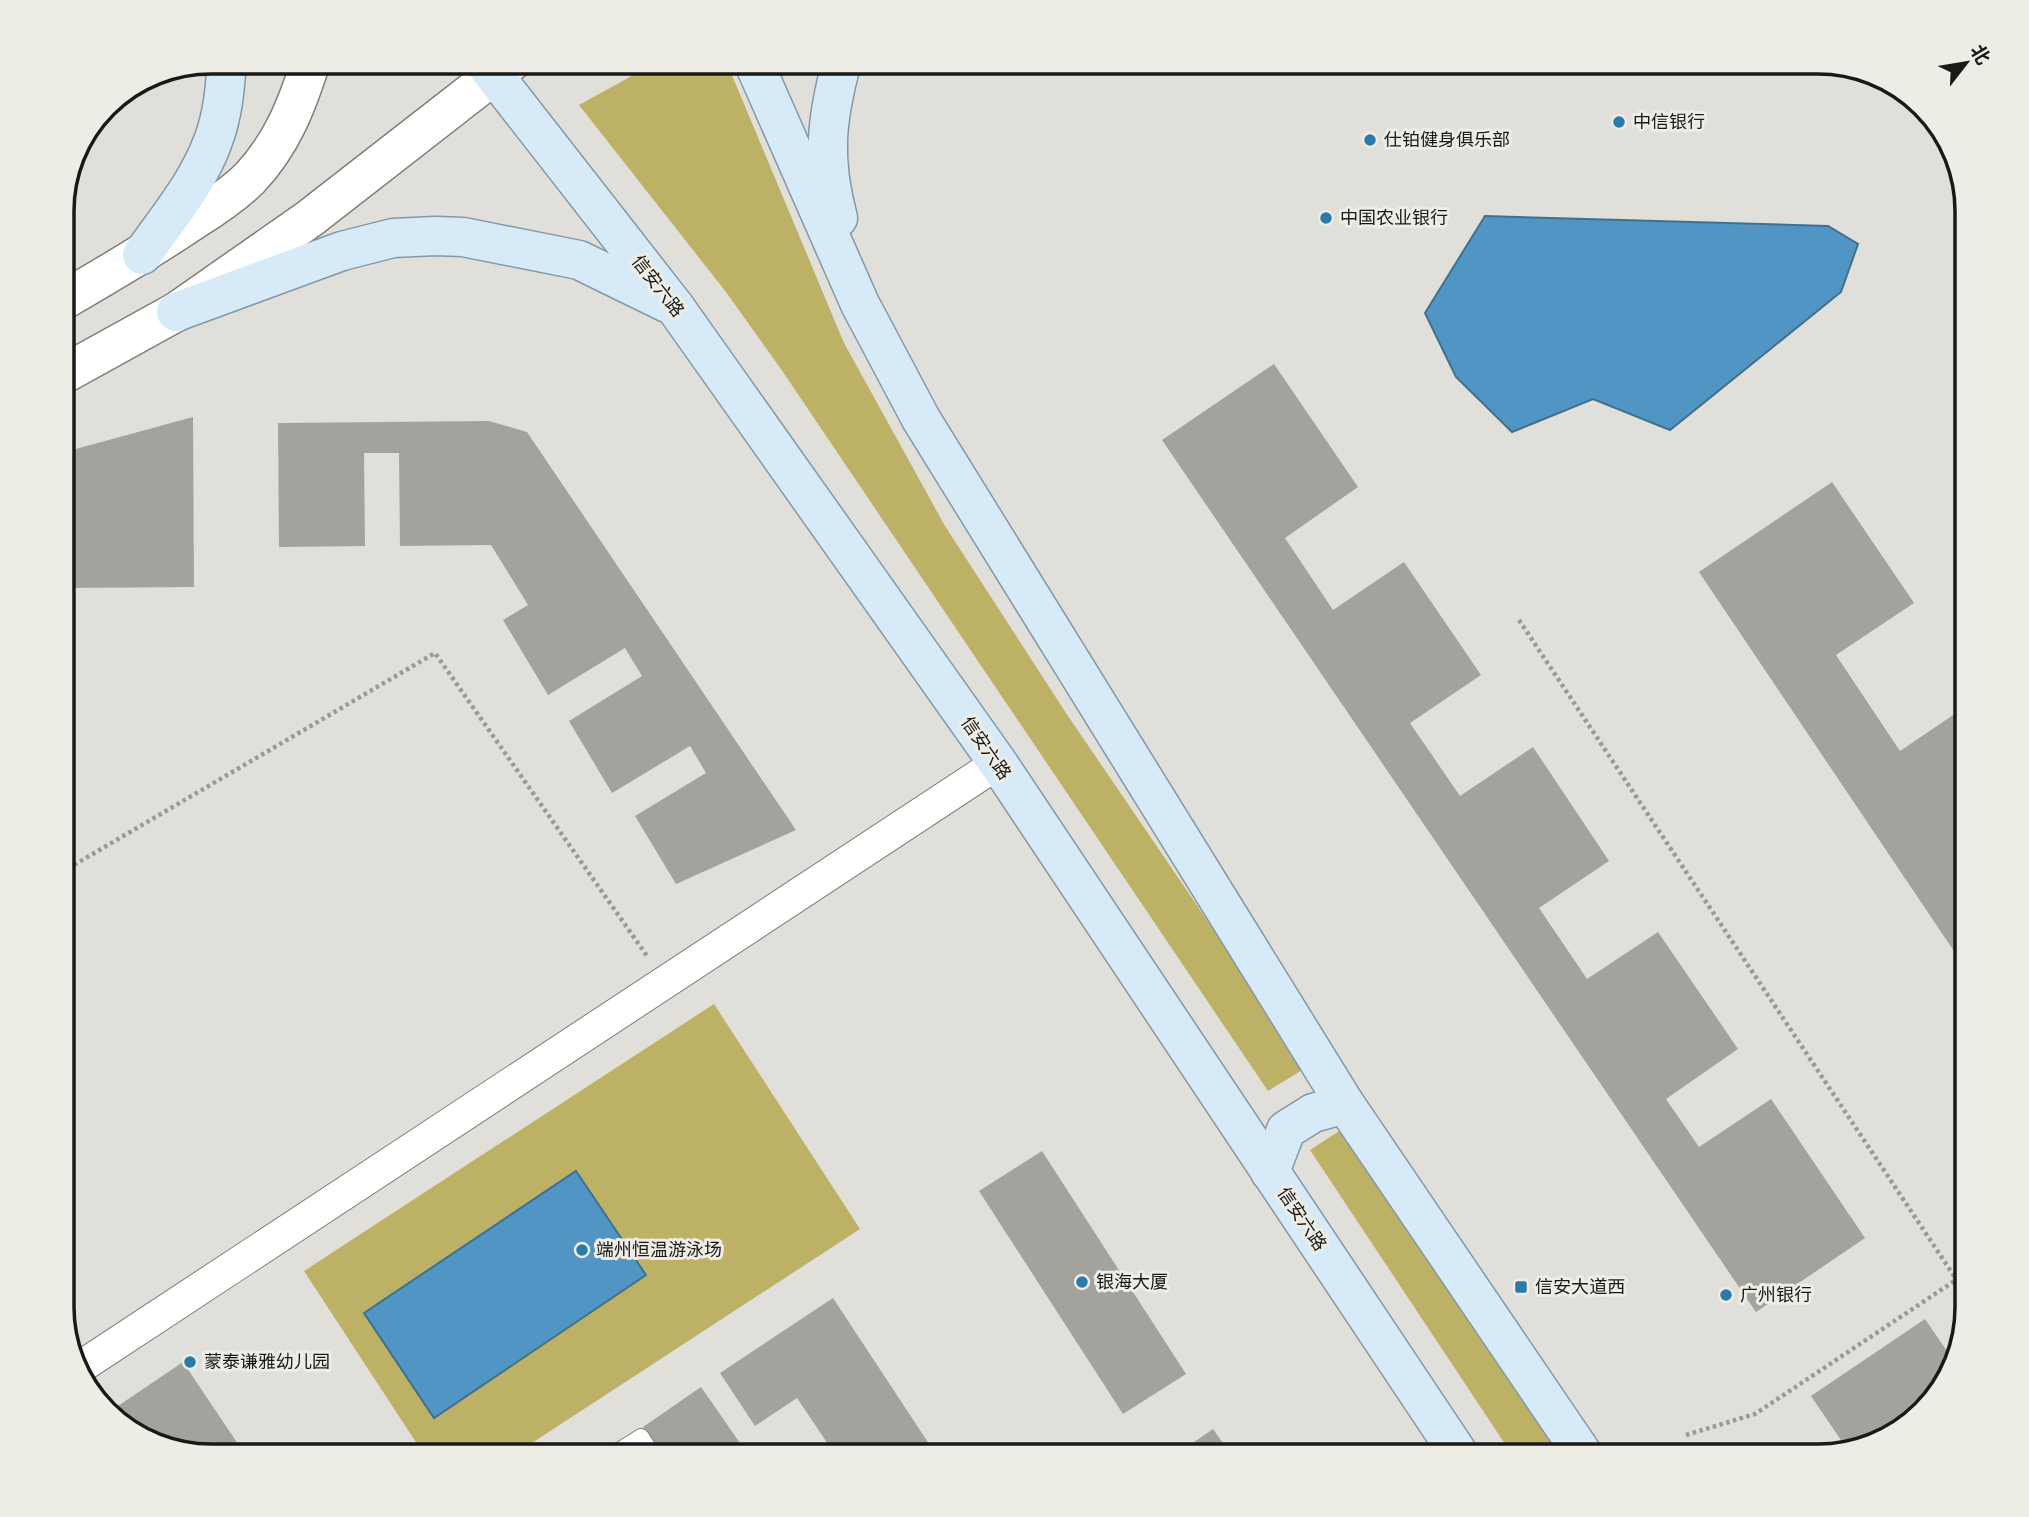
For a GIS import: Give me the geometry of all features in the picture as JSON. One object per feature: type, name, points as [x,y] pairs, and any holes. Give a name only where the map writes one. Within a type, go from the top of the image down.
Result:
[{"type":"main road","points":[[142,255],[191,186],[213,141],[225,95],[226,74]]},
{"type":"main road","points":[[74,293],[142,255],[212,208],[249,179],[275,146],[296,107],[307,74]]},
{"type":"main road","points":[[74,368],[176,312],[309,219],[486,74]]},
{"type":"main road","name":"信安六路","points":[[502,74],[675,307],[998,763],[1452,1444]]},
{"type":"main road","points":[[759,74],[860,304],[920,419],[1345,1104],[1576,1444]]},
{"type":"main road","points":[[839,74],[827,131],[829,185],[860,304]]},
{"type":"main road","points":[[176,312],[342,251],[393,238],[436,236],[463,237],[579,260],[675,307]]},
{"type":"main road","points":[[1270,1172],[1286,1130],[1313,1113],[1345,1104]]},
{"type":"street","points":[[86,1363],[998,763]]},
{"type":"lane","points":[[629,1444],[640,1437],[645,1444]]},
{"type":"path","points":[[1519,621],[1955,1278]]},
{"type":"path","points":[[74,865],[435,653],[665,982]]},
{"type":"path","points":[[1686,1436],[1755,1415],[1955,1281]]},
{"type":"shaded area","points":[[635,74],[731,74],[844,343],[945,526],[1066,713],[1307,1067],[1268,1091],[783,372],[726,292],[579,105]]},
{"type":"shaded area","name":"端州恒温游泳场","points":[[714,1004],[860,1229],[530,1444],[417,1444],[304,1271]]},
{"type":"shaded area","points":[[1347,1126],[1555,1444],[1505,1444],[1310,1150]]},
{"type":"water","points":[[1485,216],[1828,226],[1858,244],[1841,292],[1670,430],[1593,399],[1512,432],[1456,377],[1425,313]]},
{"type":"water","points":[[576,1171],[646,1275],[434,1418],[364,1313]]},
{"type":"building","points":[[1274,364],[1358,487],[1285,538],[1333,610],[1404,562],[1481,675],[1410,723],[1460,796],[1533,747],[1609,861],[1539,908],[1587,979],[1658,932],[1738,1049],[1666,1099],[1699,1147],[1771,1099],[1865,1238],[1756,1312],[1162,440]]},
{"type":"building","points":[[193,417],[194,587],[74,588],[74,449]]},
{"type":"building","points":[[489,421],[527,432],[796,830],[676,884],[635,816],[706,773],[690,746],[612,793],[569,721],[642,676],[625,648],[548,695],[503,620],[528,605],[491,545],[400,546],[399,453],[364,453],[365,546],[279,547],[278,423]]},
{"type":"building","points":[[1832,482],[1914,603],[1836,655],[1900,751],[1955,714],[1955,953],[1699,572]]},
{"type":"building","name":"银海大厦","points":[[1042,1151],[1186,1374],[1123,1414],[979,1191]]},
{"type":"building","points":[[833,1298],[929,1444],[828,1444],[797,1398],[755,1426],[720,1373]]},
{"type":"building","points":[[1925,1319],[1948,1352],[1937,1375],[1909,1410],[1863,1436],[1842,1441],[1811,1396]]},
{"type":"building","points":[[183,1362],[238,1444],[210,1444],[166,1436],[134,1420],[117,1407]]},
{"type":"building","points":[[701,1387],[741,1444],[654,1444],[643,1427]]},
{"type":"building","points":[[1213,1429],[1224,1444],[1191,1444]]},
{"type":"place","name":"中信银行","points":[[1619,122]]},
{"type":"place","name":"仕铂健身俱乐部","points":[[1370,140]]},
{"type":"place","name":"中国农业银行","points":[[1326,218]]},
{"type":"place","name":"端州恒温游泳场","points":[[582,1250]]},
{"type":"place","name":"银海大厦","points":[[1082,1282]]},
{"type":"place","name":"信安大道西","points":[[1521,1287]]},
{"type":"place","name":"广州银行","points":[[1726,1295]]},
{"type":"place","name":"蒙泰谦雅幼儿园","points":[[190,1362]]}]
